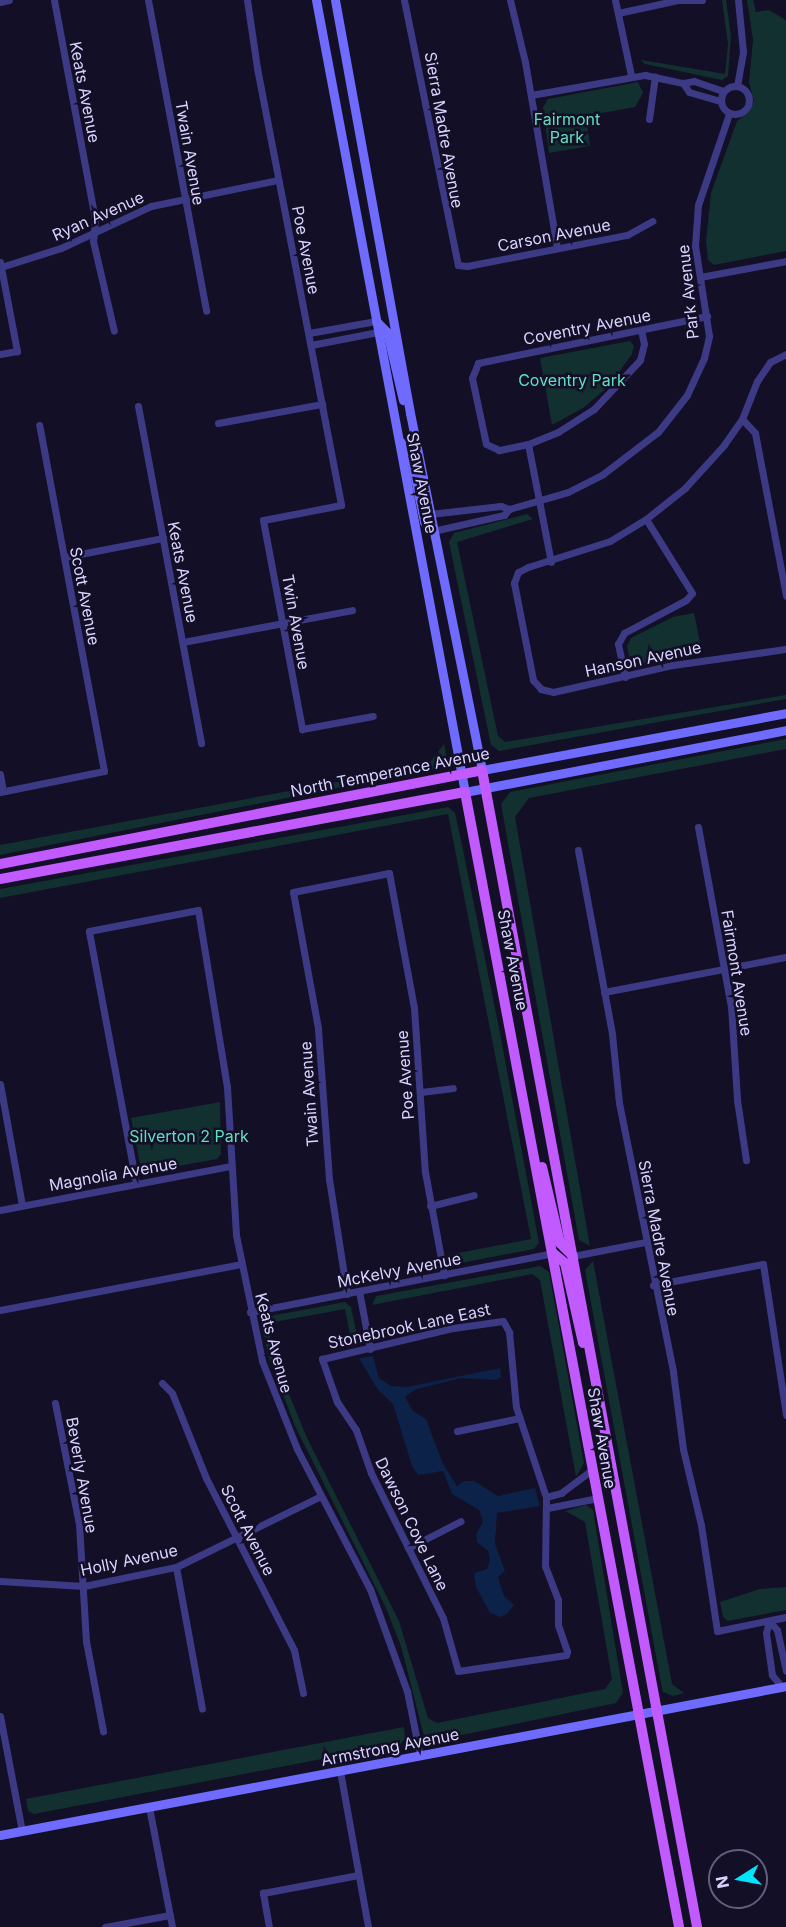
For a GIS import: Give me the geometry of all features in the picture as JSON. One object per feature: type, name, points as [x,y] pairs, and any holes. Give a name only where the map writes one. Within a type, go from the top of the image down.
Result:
[{"type":"main road","name":"Shaw Avenue","points":[[316,0],[679,1927]]},
{"type":"main road","name":"Shaw Avenue","points":[[335,0],[410,413],[482,770],[697,1927]]},
{"type":"main road","points":[[376,321],[387,332],[399,388],[410,413]]},
{"type":"main road","points":[[398,438],[411,459],[424,522],[433,531]]},
{"type":"main road","name":"North Temperance Avenue","points":[[0,864],[786,713]]},
{"type":"main road","name":"North Temperance Avenue","points":[[0,879],[786,730]]},
{"type":"main road","points":[[532,1145],[549,1187],[560,1243],[573,1256]]},
{"type":"main road","points":[[553,1253],[565,1263],[578,1328],[592,1365]]},
{"type":"main road","name":"Armstrong Avenue","points":[[0,1835],[784,1687]]},
{"type":"street","points":[[0,2],[9,0]]},
{"type":"street","name":"Keats Avenue","points":[[54,0],[96,252],[114,331]]},
{"type":"street","name":"Twain Avenue","points":[[148,0],[206,311]]},
{"type":"street","name":"Poe Avenue","points":[[247,0],[278,180],[341,505],[263,520]]},
{"type":"street","name":"Sierra Madre Avenue","points":[[404,0],[458,265]]},
{"type":"street","points":[[510,0],[531,95],[557,248]]},
{"type":"street","points":[[615,0],[632,75]]},
{"type":"street","points":[[618,13],[678,0],[702,0]]},
{"type":"street","points":[[737,86],[743,52],[738,0]]},
{"type":"street","points":[[531,95],[632,75],[655,75],[683,83],[694,81],[723,91],[737,86],[745,90],[749,104],[739,114],[729,114],[720,101],[689,92],[683,83]]},
{"type":"street","points":[[649,118],[655,75]]},
{"type":"street","points":[[720,101],[723,91]]},
{"type":"street","name":"Park Avenue","points":[[430,514],[501,506],[509,509],[538,502],[603,474],[658,432],[698,375],[709,336],[695,246],[698,205],[729,114]]},
{"type":"street","name":"Ryan Avenue","points":[[1,265],[61,248],[94,230],[151,206],[278,180]]},
{"type":"street","name":"Carson Avenue","points":[[458,265],[467,266],[627,235],[652,221]]},
{"type":"street","points":[[700,278],[786,261]]},
{"type":"street","points":[[0,354],[17,351],[1,265]]},
{"type":"street","name":"Coventry Avenue","points":[[528,444],[499,450],[490,448],[484,439],[472,378],[474,367],[484,361],[707,316]]},
{"type":"street","points":[[309,333],[376,321]]},
{"type":"street","points":[[641,330],[644,344],[640,360],[612,394],[579,420],[528,444],[551,562],[610,541],[646,519],[685,488],[724,445],[742,419],[757,381],[770,362],[786,354]]},
{"type":"street","points":[[311,345],[378,332]]},
{"type":"street","points":[[218,423],[322,404]]},
{"type":"street","name":"Keats Avenue","points":[[138,406],[201,743]]},
{"type":"street","points":[[742,419],[755,433],[786,596]]},
{"type":"street","name":"Scott Avenue","points":[[2,791],[104,771],[39,425]]},
{"type":"street","name":"Park Avenue","points":[[433,531],[504,516],[509,509]]},
{"type":"street","points":[[625,677],[618,644],[624,633],[686,600],[692,593],[688,581],[646,519]]},
{"type":"street","name":"Twin Avenue","points":[[263,520],[302,729],[373,716]]},
{"type":"street","points":[[65,557],[163,538]]},
{"type":"street","name":"Hanson Avenue","points":[[551,562],[518,572],[514,583],[533,680],[541,689],[552,692],[673,665],[786,648]]},
{"type":"street","points":[[183,642],[352,610]]},
{"type":"street","points":[[0,774],[2,791]]},
{"type":"street","name":"Fairmont Avenue","points":[[698,827],[725,969],[746,1160]]},
{"type":"street","name":"Sierra Madre Avenue","points":[[578,850],[604,992],[619,1103],[653,1285],[673,1372],[686,1464],[701,1525],[717,1631],[769,1621]]},
{"type":"street","name":"Poe Avenue","points":[[293,892],[389,873],[414,1008],[430,1206],[444,1275]]},
{"type":"street","name":"Twain Avenue","points":[[293,892],[318,1029],[329,1179],[347,1294]]},
{"type":"street","name":"Keats Avenue","points":[[136,1183],[89,931],[198,910],[222,1039],[241,1264],[250,1312],[276,1403],[370,1589],[392,1645],[420,1756]]},
{"type":"street","points":[[604,992],[786,957]]},
{"type":"street","points":[[0,1084],[22,1204]]},
{"type":"street","points":[[420,1092],[453,1088]]},
{"type":"street","name":"Magnolia Avenue","points":[[0,1210],[231,1166]]},
{"type":"street","points":[[430,1206],[474,1195]]},
{"type":"street","points":[[573,1256],[645,1242]]},
{"type":"street","name":"McKelvy Avenue","points":[[250,1312],[553,1253]]},
{"type":"street","points":[[0,1310],[241,1264]]},
{"type":"street","points":[[653,1285],[763,1264],[786,1415]]},
{"type":"street","points":[[359,1291],[370,1349]]},
{"type":"street","name":"Stonebrook Lane East","points":[[322,1359],[453,1328],[503,1321],[509,1332],[512,1386],[520,1418]]},
{"type":"street","name":"Dawson Cove Lane","points":[[322,1359],[337,1402],[356,1430],[371,1473],[443,1618],[458,1671],[566,1655],[558,1625],[558,1600],[545,1566],[547,1508]]},
{"type":"street","name":"Scott Avenue","points":[[162,1383],[172,1393],[206,1478],[294,1650],[303,1694]]},
{"type":"street","name":"Beverly Avenue","points":[[55,1403],[79,1524],[86,1641],[103,1731]]},
{"type":"street","points":[[457,1431],[520,1418],[546,1497],[547,1508],[598,1498]]},
{"type":"street","points":[[546,1497],[561,1493],[593,1469]]},
{"type":"street","name":"Holly Avenue","points":[[0,1581],[84,1586],[176,1567],[321,1496]]},
{"type":"street","points":[[408,1548],[461,1521]]},
{"type":"street","points":[[176,1567],[202,1709]]},
{"type":"street","points":[[769,1621],[786,1617]]},
{"type":"street","points":[[769,1621],[777,1630],[786,1672],[784,1687]]},
{"type":"street","points":[[769,1621],[766,1633],[772,1676],[784,1687]]},
{"type":"street","points":[[0,1716],[22,1831]]},
{"type":"street","points":[[340,1771],[368,1927]]},
{"type":"street","points":[[149,1807],[172,1927]]},
{"type":"street","points":[[269,1927],[263,1893],[358,1875]]},
{"type":"street","points":[[105,1927],[170,1915]]},
{"type":"green space","points":[[722,0],[726,0],[731,36],[728,76],[722,80],[645,64],[641,60],[725,74],[728,44]]},
{"type":"green space","points":[[747,0],[753,0],[756,12],[769,10],[786,20],[786,251],[714,265],[708,260],[706,242],[711,193],[737,121],[749,112],[754,101],[749,82],[753,40]]},
{"type":"green space","name":"Fairmont Park","points":[[638,82],[643,93],[635,107],[586,116],[590,146],[549,153],[543,107],[548,99]]},
{"type":"green space","name":"Coventry Park","points":[[630,341],[634,346],[632,354],[609,386],[583,408],[552,425],[540,358]]},
{"type":"green space","points":[[527,514],[533,519],[457,542],[498,736],[505,742],[786,695],[786,699],[499,751],[491,745],[449,542],[454,533]]},
{"type":"green space","points":[[694,613],[702,652],[637,664],[630,661],[627,646],[631,638],[673,617]]},
{"type":"green space","points":[[786,739],[786,749],[529,798],[515,817],[590,1246],[579,1240],[501,804],[510,792]]},
{"type":"green space","points":[[444,744],[447,759],[442,767],[0,855],[0,845],[428,765]]},
{"type":"green space","points":[[448,807],[455,813],[499,1028],[539,1243],[534,1249],[455,1264],[449,1261],[448,1255],[531,1239],[448,814],[0,898],[0,889]]},
{"type":"green space","name":"Silverton 2 Park","points":[[220,1102],[221,1154],[217,1159],[146,1172],[141,1169],[131,1118]]},
{"type":"green space","points":[[593,1261],[672,1684],[684,1693],[673,1696],[663,1692],[661,1683],[585,1270]]},
{"type":"green space","points":[[540,1266],[549,1272],[584,1463],[576,1477],[540,1280],[532,1274],[372,1305],[376,1296]]},
{"type":"green space","points":[[345,1302],[351,1307],[358,1340],[352,1345],[345,1309],[274,1322],[269,1330],[275,1360],[307,1438],[399,1621],[428,1718],[437,1723],[605,1689],[612,1679],[585,1522],[565,1511],[586,1505],[593,1510],[623,1693],[616,1703],[433,1741],[424,1736],[401,1646],[386,1608],[295,1426],[269,1358],[261,1325],[265,1317]]},
{"type":"green space","points":[[786,1587],[786,1610],[728,1621],[723,1617],[720,1602],[760,1589]]},
{"type":"green space","points":[[404,1727],[405,1738],[401,1744],[34,1814],[28,1811],[26,1799]]},
{"type":"water","points":[[373,1356],[379,1378],[391,1386],[407,1387],[500,1368],[501,1377],[496,1380],[461,1378],[414,1390],[405,1397],[413,1411],[426,1419],[443,1464],[457,1486],[464,1481],[474,1481],[498,1496],[535,1488],[540,1506],[497,1513],[495,1544],[505,1571],[498,1577],[504,1596],[514,1605],[507,1614],[501,1617],[490,1613],[476,1587],[474,1573],[487,1569],[490,1559],[488,1551],[477,1542],[476,1534],[483,1522],[479,1510],[452,1494],[443,1471],[418,1475],[412,1466],[393,1404],[378,1390],[359,1358]]}]
